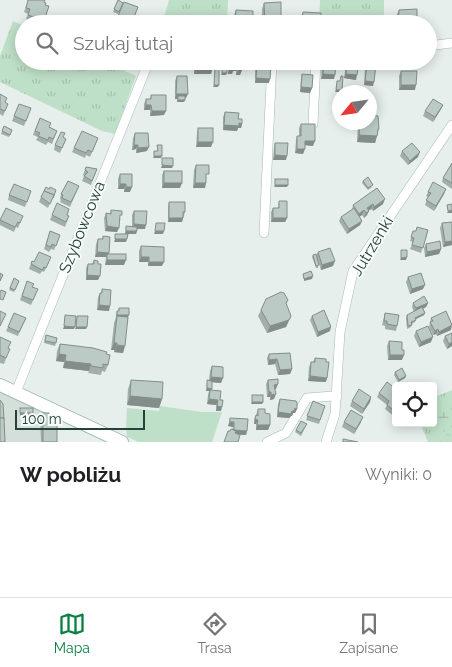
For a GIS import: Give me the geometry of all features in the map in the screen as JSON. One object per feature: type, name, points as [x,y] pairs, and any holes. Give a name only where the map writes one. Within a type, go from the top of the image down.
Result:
[{"type":"street","points":[[437,45],[452,43]]},
{"type":"street","name":"Szybowcowa","points":[[16,392],[145,70]]},
{"type":"street","points":[[264,233],[272,70]]},
{"type":"street","points":[[314,124],[316,70]]},
{"type":"street","name":"Jutrzenki","points":[[326,442],[335,414],[340,332],[353,271],[452,125]]},
{"type":"street","points":[[0,385],[122,442]]},
{"type":"street","points":[[267,442],[286,433],[307,398],[337,397]]},
{"type":"shaded area","points":[[0,392],[58,418],[56,442],[0,442]]},
{"type":"green space","points":[[169,0],[228,0],[227,15],[165,15]]},
{"type":"green space","points":[[320,0],[384,0],[384,15],[319,15]]},
{"type":"green space","points":[[13,21],[15,22],[15,70],[123,70],[136,76],[115,134],[102,131],[0,82],[0,56]]},
{"type":"green space","points":[[452,390],[452,442],[428,442],[422,427],[437,427],[437,396]]},
{"type":"green space","points":[[160,406],[202,412],[222,412],[212,442],[139,442],[127,437],[127,408],[159,411]]},
{"type":"green space","points":[[450,406],[452,408],[452,440],[437,424],[437,415]]},
{"type":"building","points":[[28,0],[45,0],[45,5],[49,6],[46,15],[28,15],[30,9],[26,8]]},
{"type":"building","points":[[118,0],[123,3],[119,12],[114,9]]},
{"type":"building","points":[[124,2],[138,7],[135,15],[118,15]]},
{"type":"building","points":[[281,2],[281,15],[265,15],[264,3]]},
{"type":"building","points":[[417,9],[417,15],[399,15],[399,10]]},
{"type":"building","points":[[236,10],[253,11],[253,15],[236,15]]},
{"type":"building","points":[[303,12],[321,13],[321,15],[303,15]]},
{"type":"building","points":[[215,70],[219,70],[219,85],[214,85]]},
{"type":"building","points":[[257,70],[271,70],[270,79],[256,78]]},
{"type":"building","points":[[323,70],[335,70],[335,75],[323,74]]},
{"type":"building","points":[[346,70],[358,70],[357,75],[346,74]]},
{"type":"building","points":[[366,70],[375,70],[374,82],[365,81]]},
{"type":"building","points":[[401,71],[417,71],[416,85],[401,85]]},
{"type":"building","points":[[302,74],[313,75],[312,88],[301,87]]},
{"type":"building","points":[[177,76],[187,76],[188,94],[176,94]]},
{"type":"building","points":[[341,76],[343,76],[342,85],[337,85],[337,81],[340,81]]},
{"type":"building","points":[[0,94],[7,98],[5,102],[8,104],[5,111],[0,109]]},
{"type":"building","points":[[151,95],[166,95],[166,111],[152,111],[151,105],[146,105],[146,99],[151,99]]},
{"type":"building","points":[[178,96],[185,96],[185,100],[178,100]]},
{"type":"building","points":[[433,99],[443,105],[435,117],[425,111]]},
{"type":"building","points":[[19,104],[31,108],[26,121],[14,116]]},
{"type":"building","points":[[225,112],[239,113],[238,119],[242,119],[242,124],[239,123],[239,126],[224,125]]},
{"type":"building","points":[[378,116],[379,129],[377,136],[359,135],[359,130],[377,130]]},
{"type":"building","points":[[40,118],[51,123],[49,127],[57,131],[53,139],[49,137],[48,140],[38,136],[40,133],[35,131]]},
{"type":"building","points":[[301,124],[315,124],[315,141],[305,141],[305,149],[297,149],[297,136],[301,136]]},
{"type":"building","points":[[4,126],[12,130],[10,135],[2,131]]},
{"type":"building","points":[[198,128],[213,128],[213,142],[198,142]]},
{"type":"building","points":[[82,131],[98,138],[92,152],[88,150],[86,153],[74,148]]},
{"type":"building","points":[[61,132],[65,133],[63,137],[66,139],[62,148],[55,145]]},
{"type":"building","points":[[135,133],[148,133],[149,147],[138,148],[138,145],[134,145]]},
{"type":"building","points":[[275,143],[288,143],[287,156],[275,155]]},
{"type":"building","points":[[412,143],[420,152],[410,161],[402,151]]},
{"type":"building","points":[[157,145],[162,145],[162,156],[154,156],[154,151],[158,151]]},
{"type":"building","points":[[162,158],[173,158],[173,166],[162,165]]},
{"type":"building","points":[[452,163],[452,183],[443,178]]},
{"type":"building","points":[[196,165],[209,165],[206,183],[195,183]]},
{"type":"building","points":[[86,167],[97,169],[92,181],[84,176],[88,172],[85,170]]},
{"type":"building","points":[[164,171],[182,171],[182,183],[164,183]]},
{"type":"building","points":[[120,174],[132,174],[132,187],[120,184]]},
{"type":"building","points":[[368,177],[373,185],[368,188],[363,181]]},
{"type":"building","points":[[275,179],[288,179],[288,185],[275,185]]},
{"type":"building","points":[[68,181],[79,186],[71,202],[62,198],[63,195],[61,194]]},
{"type":"building","points":[[433,182],[446,189],[436,206],[426,200],[431,193],[428,192]]},
{"type":"building","points":[[14,184],[31,191],[27,202],[9,195]]},
{"type":"building","points":[[46,187],[56,190],[53,198],[54,195],[44,191]]},
{"type":"building","points":[[377,188],[385,199],[374,207],[373,204],[367,208],[369,211],[366,213],[364,210],[359,214],[353,205]]},
{"type":"building","points":[[44,191],[54,195],[50,204],[41,197]]},
{"type":"building","points":[[279,201],[287,201],[287,218],[273,218],[273,208],[279,208]]},
{"type":"building","points":[[169,202],[185,202],[183,218],[169,218]]},
{"type":"building","points":[[57,203],[69,209],[67,215],[69,216],[66,222],[52,215]]},
{"type":"building","points":[[452,204],[452,210],[448,211],[447,205]]},
{"type":"building","points":[[6,208],[23,216],[20,223],[18,222],[15,227],[0,220]]},
{"type":"building","points":[[354,208],[362,221],[349,229],[341,217]]},
{"type":"building","points":[[111,210],[122,211],[119,228],[107,226],[106,213],[111,214]]},
{"type":"building","points":[[134,211],[147,211],[146,225],[134,224]]},
{"type":"building","points":[[452,222],[452,241],[445,242],[442,223]]},
{"type":"building","points":[[156,223],[165,223],[164,231],[155,231]]},
{"type":"building","points":[[126,226],[137,227],[137,231],[126,231]]},
{"type":"building","points":[[417,227],[428,230],[423,248],[412,245],[414,238],[411,237]]},
{"type":"building","points":[[50,231],[60,235],[56,246],[52,244],[51,247],[46,245]]},
{"type":"building","points":[[115,234],[128,234],[127,239],[115,239]]},
{"type":"building","points":[[103,236],[110,237],[109,253],[97,252],[98,239],[103,239]]},
{"type":"building","points":[[440,241],[441,249],[427,252],[426,244]]},
{"type":"building","points":[[141,246],[164,247],[164,262],[149,262],[149,257],[141,257]]},
{"type":"building","points":[[330,248],[335,261],[322,265],[318,252]]},
{"type":"building","points":[[401,250],[407,250],[407,257],[401,258]]},
{"type":"building","points":[[39,252],[51,257],[46,268],[44,267],[42,270],[31,264]]},
{"type":"building","points":[[107,254],[126,254],[126,260],[107,260]]},
{"type":"building","points":[[316,254],[319,265],[316,266],[313,255]]},
{"type":"building","points":[[94,260],[101,264],[100,276],[87,275],[88,264],[94,264]]},
{"type":"building","points":[[311,271],[313,276],[304,279],[303,274]]},
{"type":"building","points":[[421,273],[425,285],[412,289],[408,277]]},
{"type":"building","points":[[14,278],[19,281],[15,290],[10,288]]},
{"type":"building","points":[[27,281],[34,284],[32,287],[38,289],[33,300],[22,296]]},
{"type":"building","points":[[102,289],[111,290],[110,306],[99,305]]},
{"type":"building","points":[[1,290],[6,292],[3,300],[0,299]]},
{"type":"building","points":[[281,292],[284,293],[288,300],[286,303],[291,316],[289,320],[270,326],[261,310],[266,299]]},
{"type":"building","points":[[424,296],[428,303],[416,308],[413,303]]},
{"type":"building","points":[[422,307],[425,313],[415,318],[416,320],[411,322],[412,325],[408,326],[407,315]]},
{"type":"building","points":[[119,308],[129,308],[129,315],[117,315]]},
{"type":"building","points":[[324,310],[331,327],[318,332],[312,316]]},
{"type":"building","points":[[0,311],[6,314],[0,326]]},
{"type":"building","points":[[446,311],[452,325],[439,332],[438,329],[435,331],[430,322],[433,321],[431,318]]},
{"type":"building","points":[[14,313],[26,318],[19,332],[8,327]]},
{"type":"building","points":[[385,313],[399,315],[397,326],[387,324],[387,321],[384,321]]},
{"type":"building","points":[[65,315],[76,316],[75,327],[64,326]]},
{"type":"building","points":[[77,316],[88,316],[87,327],[76,327]]},
{"type":"building","points":[[117,316],[128,317],[125,346],[114,343]]},
{"type":"building","points":[[428,326],[433,337],[421,342],[416,331]]},
{"type":"building","points":[[452,333],[452,342],[449,344],[445,336]]},
{"type":"building","points":[[46,335],[57,338],[56,343],[45,341]]},
{"type":"building","points":[[0,337],[11,342],[6,358],[0,355]]},
{"type":"building","points":[[389,341],[402,342],[404,355],[390,355]]},
{"type":"building","points":[[60,344],[93,348],[107,352],[106,354],[110,355],[108,365],[103,364],[103,368],[91,366],[91,364],[65,361],[66,355],[59,354]]},
{"type":"building","points":[[290,353],[292,369],[280,370],[277,359],[269,360],[269,354]]},
{"type":"building","points":[[315,358],[326,359],[326,362],[329,362],[327,378],[310,376],[311,362],[315,362]]},
{"type":"building","points":[[212,366],[223,367],[223,378],[211,377]]},
{"type":"building","points":[[402,368],[406,376],[399,380],[395,372]]},
{"type":"building","points":[[278,379],[278,384],[274,385],[276,394],[271,395],[268,380]]},
{"type":"building","points":[[131,380],[163,382],[162,399],[130,396]]},
{"type":"building","points":[[207,380],[212,381],[212,389],[207,388]]},
{"type":"building","points":[[387,382],[392,386],[392,409],[387,405],[389,401],[379,393]]},
{"type":"building","points":[[359,389],[371,397],[364,409],[352,401]]},
{"type":"building","points":[[210,390],[221,391],[220,400],[223,400],[222,407],[217,406],[218,400],[209,399]]},
{"type":"building","points":[[252,395],[263,395],[263,402],[252,402]]},
{"type":"building","points":[[280,399],[296,401],[297,409],[295,408],[291,414],[278,412]]},
{"type":"building","points":[[0,400],[3,404],[4,418],[0,418]]},
{"type":"building","points":[[313,401],[325,406],[320,420],[307,416]]},
{"type":"building","points":[[20,408],[33,408],[33,413],[20,413]]},
{"type":"building","points":[[258,409],[265,409],[265,413],[270,414],[270,425],[257,425],[258,420],[255,419],[256,415],[258,416]]},
{"type":"building","points":[[351,410],[363,417],[356,429],[344,422]]},
{"type":"building","points":[[43,413],[49,413],[49,421],[57,421],[57,442],[43,442]]},
{"type":"building","points":[[0,418],[4,418],[5,442],[0,442]]},
{"type":"building","points":[[230,418],[248,419],[247,431],[234,430],[234,422],[230,422]]},
{"type":"building","points":[[301,421],[307,424],[301,433],[296,430]]},
{"type":"building","points":[[231,429],[240,435],[238,442],[224,442],[228,431]]},
{"type":"building","points":[[343,439],[358,442],[343,442]]}]
